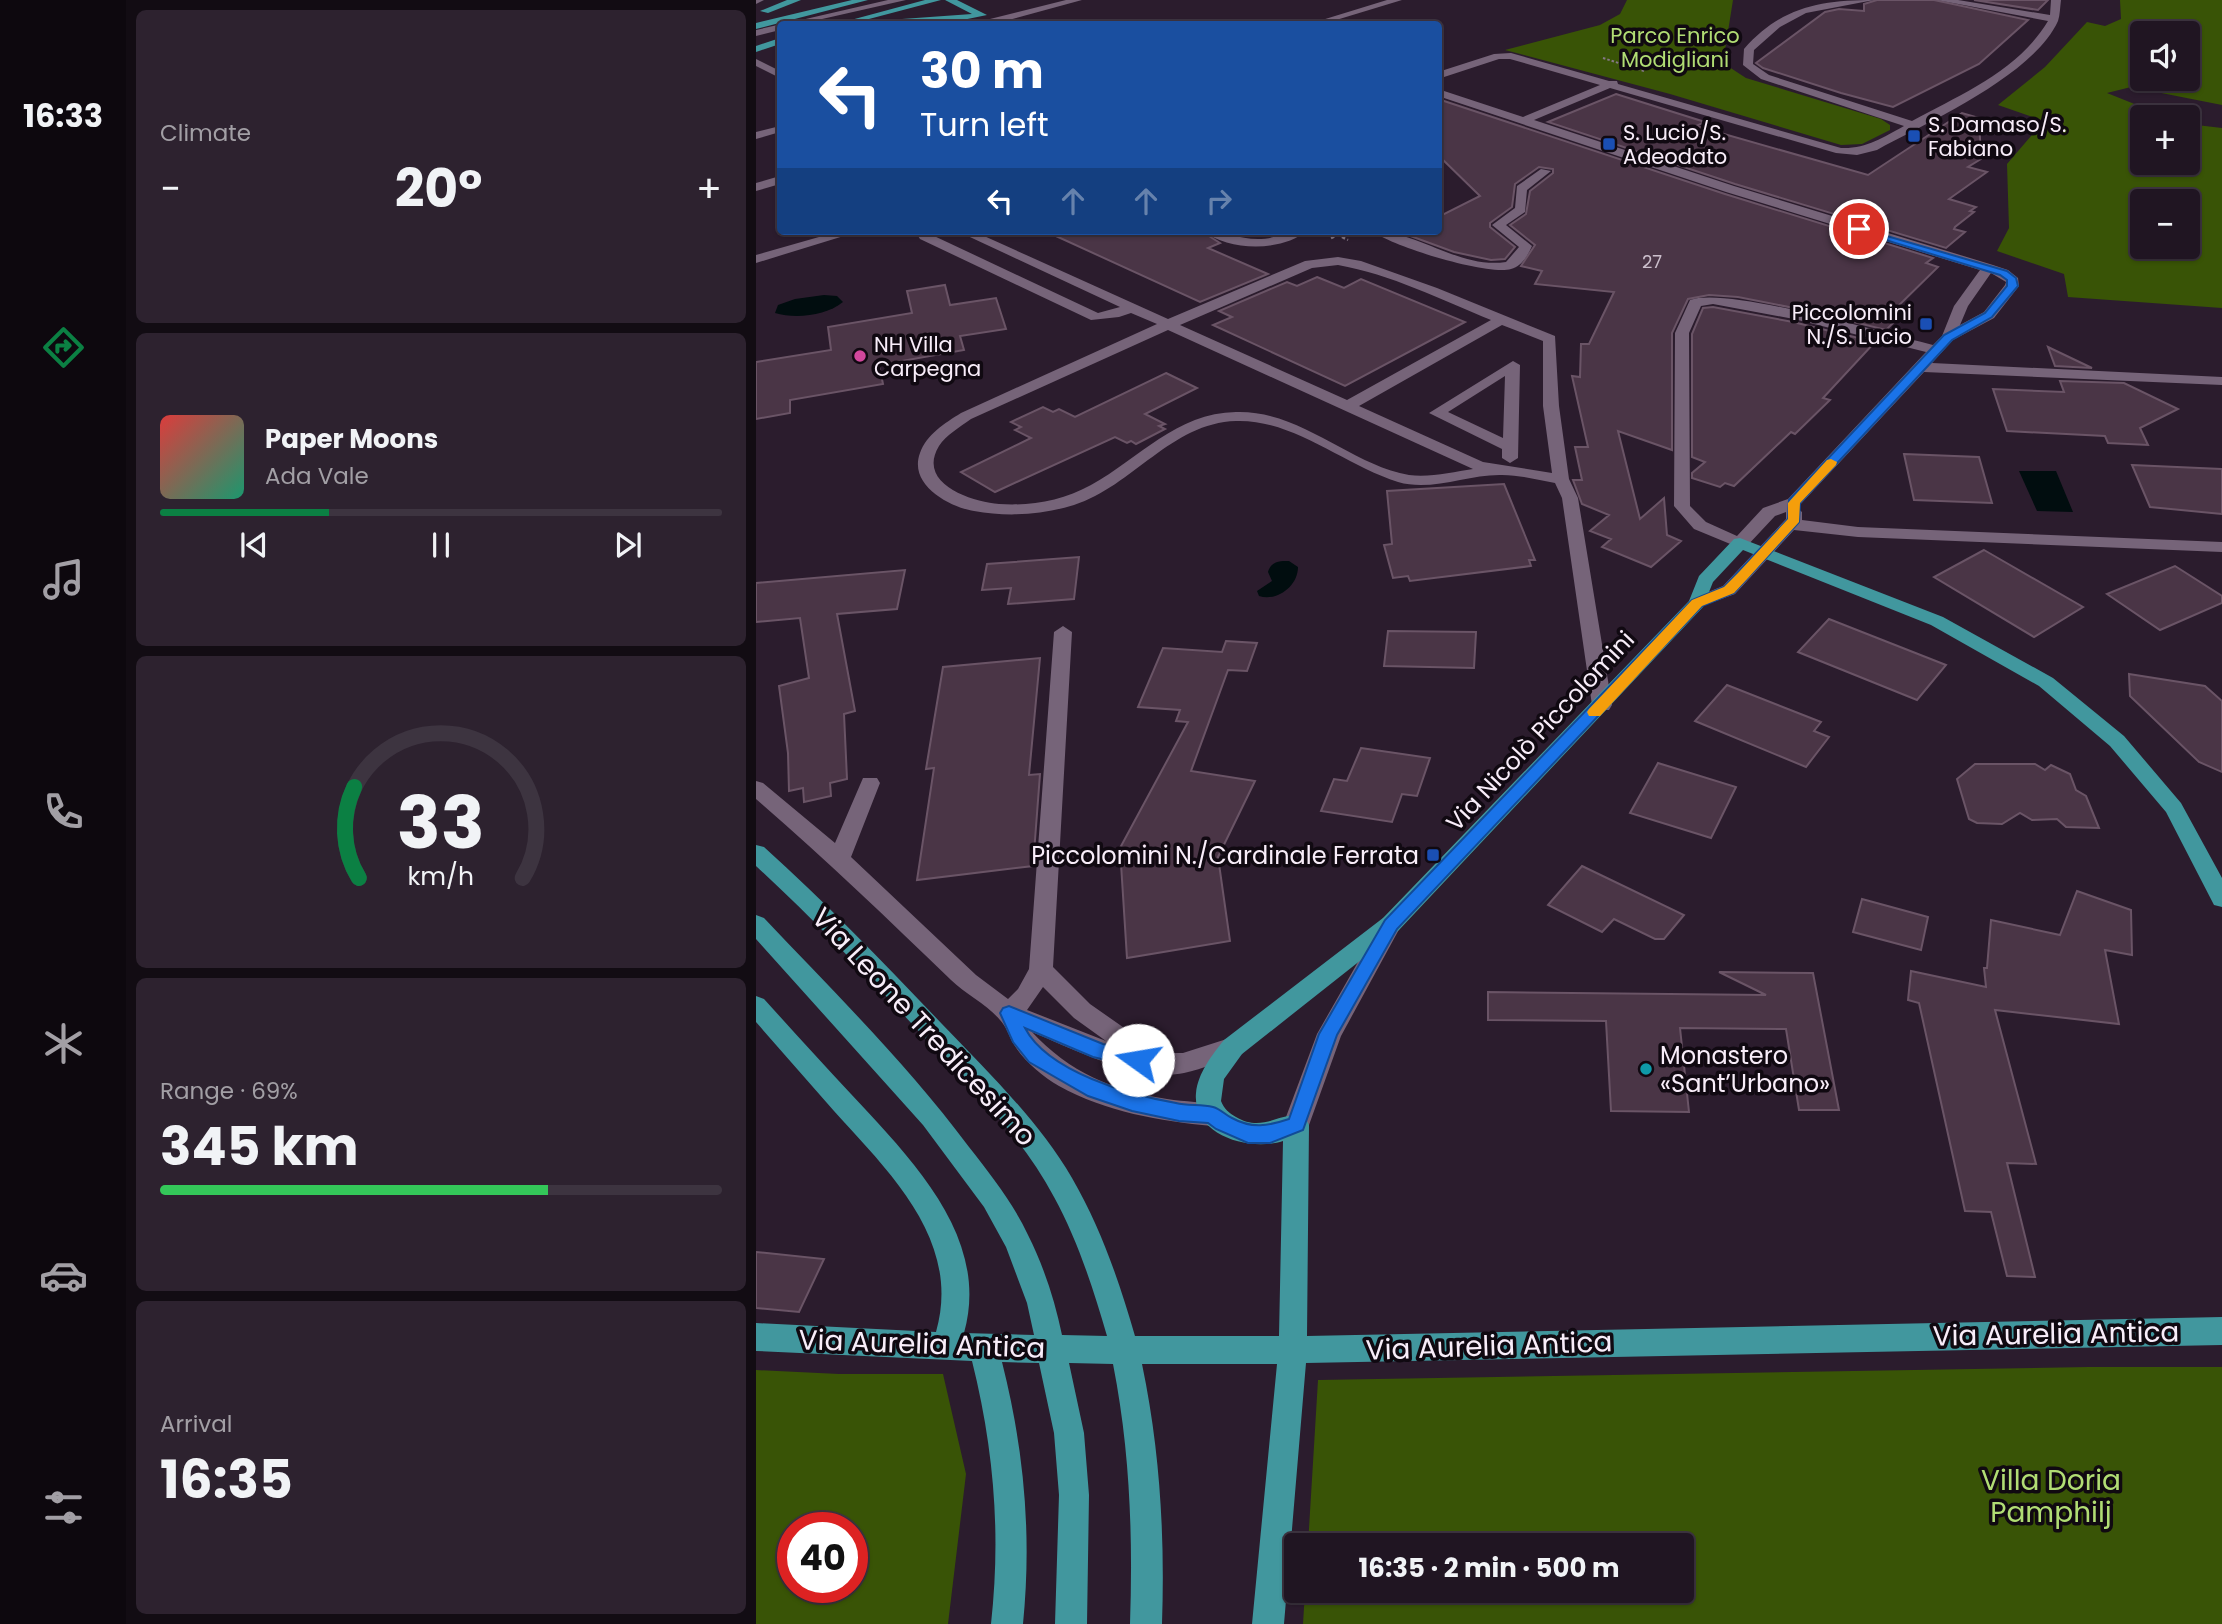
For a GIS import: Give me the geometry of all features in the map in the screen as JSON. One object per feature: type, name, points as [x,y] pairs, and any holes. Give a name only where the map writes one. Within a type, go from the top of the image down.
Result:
[{"type":"main road","points":[[756,6],[776,0]]},
{"type":"main road","points":[[756,14],[796,0]]},
{"type":"main road","points":[[853,21],[936,0]]},
{"type":"main road","points":[[950,0],[992,21]]},
{"type":"main road","points":[[781,21],[864,4]]},
{"type":"main road","points":[[920,21],[992,21]]},
{"type":"main road","points":[[756,26],[777,22]]},
{"type":"main road","points":[[756,49],[777,44]]},
{"type":"main road","points":[[1740,543],[1937,621],[2046,682],[2117,741],[2175,808],[2222,899]]},
{"type":"main road","name":"Via Nicolò Piccolomini","points":[[1212,1115],[1208,1097],[1210,1078],[1218,1063],[1233,1047],[1391,924],[1697,603],[1705,580],[1740,543]]},
{"type":"main road","name":"Via Leone Tredicesimo","points":[[756,853],[788,881],[901,996],[1024,1131],[1063,1187],[1098,1266],[1130,1381],[1142,1463],[1147,1540],[1146,1624]]},
{"type":"main road","name":"Via Leone Tredicesimo","points":[[756,923],[866,1041],[932,1117],[993,1199],[1018,1242],[1038,1293],[1064,1409],[1074,1495],[1071,1624]]},
{"type":"main road","points":[[756,1006],[882,1146],[933,1214],[955,1270],[956,1311],[946,1346]]},
{"type":"main road","points":[[1212,1115],[1222,1123],[1248,1135],[1270,1134],[1296,1125],[1293,1351],[1268,1624]]},
{"type":"main road","name":"Via Aurelia Antica","points":[[756,1337],[867,1345],[984,1349],[1293,1351],[1828,1337],[2222,1331]]},
{"type":"main road","points":[[984,1349],[1004,1433],[1011,1511],[1012,1588],[1007,1624]]},
{"type":"street","points":[[800,21],[864,4],[901,0]]},
{"type":"street","points":[[829,21],[909,0]]},
{"type":"street","points":[[992,21],[1077,0]]},
{"type":"street","points":[[1324,21],[1397,0]]},
{"type":"street","points":[[1869,0],[1823,4],[1789,15],[1749,50],[1748,65],[1765,77],[1914,126]]},
{"type":"street","points":[[1942,0],[2054,19]]},
{"type":"street","points":[[1442,75],[1498,56],[1511,56],[1613,83],[1840,151],[1866,151],[1914,126],[2015,65],[2031,52],[2054,19],[2056,0]]},
{"type":"street","points":[[815,21],[864,4]]},
{"type":"street","points":[[756,37],[777,32]]},
{"type":"street","points":[[756,62],[768,59]]},
{"type":"street","points":[[756,62],[777,73]]},
{"type":"street","points":[[1525,120],[1613,83]]},
{"type":"street","points":[[1442,93],[1730,189],[1988,268]]},
{"type":"street","points":[[756,136],[777,130]]},
{"type":"street","points":[[1391,235],[1485,267],[1510,266],[1518,261],[1526,246],[1498,225],[1521,209],[1521,189],[1545,172]]},
{"type":"street","points":[[756,187],[777,181]]},
{"type":"street","points":[[756,260],[840,235]]},
{"type":"street","points":[[925,235],[1096,317],[1119,313],[1132,307]]},
{"type":"street","points":[[972,235],[1479,466],[1561,479]]},
{"type":"street","points":[[1221,235],[1241,242],[1261,244],[1279,241],[1292,235]]},
{"type":"street","points":[[1506,469],[1409,480],[1287,425],[1238,415],[1208,418],[1187,426],[1117,479],[1077,498],[1051,505],[999,509],[970,506],[937,489],[929,478],[927,455],[932,444],[965,415],[1258,284],[1310,264],[1338,261],[1356,264],[1419,286],[1550,339],[1551,406],[1561,479],[1570,498],[1602,705]]},
{"type":"street","name":"Via Nicolò Piccolomini","points":[[1740,543],[1769,512],[1794,503],[1948,337],[1989,315],[2012,286],[2013,281],[2009,276],[1988,268],[1961,306],[1948,337]]},
{"type":"street","points":[[1740,543],[1696,524],[1682,506],[1682,333],[1695,303],[1713,300],[1794,314],[1936,350]]},
{"type":"street","points":[[1347,406],[1502,319]]},
{"type":"street","points":[[1506,469],[1510,447],[1513,365],[1437,413],[1510,447]]},
{"type":"street","points":[[1920,367],[2222,381]]},
{"type":"street","points":[[1790,524],[1794,520],[1794,503]]},
{"type":"street","points":[[1790,524],[1857,532],[2222,547]]},
{"type":"street","name":"Via Nicolò Piccolomini","points":[[1697,603],[1729,590],[1790,524]]},
{"type":"street","points":[[1009,1013],[1026,996],[1041,970],[1063,632]]},
{"type":"street","points":[[839,859],[870,783]]},
{"type":"street","points":[[756,788],[839,859],[968,982],[1009,1013],[1122,1058],[1183,1063],[1233,1047]]},
{"type":"street","points":[[1296,1125],[1329,1034],[1391,924]]},
{"type":"street","points":[[1041,970],[1082,1011],[1154,1062]]},
{"type":"street","points":[[1009,1013],[1020,1036],[1035,1056],[1076,1081],[1132,1103],[1212,1115]]},
{"type":"green space","name":"Parco Enrico Modigliani","points":[[1627,0],[1733,0],[1723,63],[1746,78],[1881,119],[1890,125],[1890,130],[1862,144],[1841,145],[1670,94],[1505,50],[1600,25],[1620,14]]},
{"type":"green space","points":[[2120,0],[2222,0],[2222,105],[2151,91],[2200,91],[2200,21],[2130,21],[2130,87],[2107,93],[2137,105],[2130,105],[2130,175],[2200,175],[2200,125],[2222,128],[2222,308],[2068,297],[2064,274],[1997,251],[2009,228],[2007,164],[2044,121],[1998,105],[2045,67],[2087,22],[2105,26],[2121,19]]},
{"type":"green space","name":"Villa Doria Pamphilj","points":[[2222,1367],[2222,1624],[1303,1624],[1304,1603],[1694,1603],[1694,1533],[1309,1533],[1318,1380]]},
{"type":"green space","points":[[756,1370],[839,1374],[943,1374],[966,1474],[948,1624],[756,1624]]},
{"type":"shaded area","points":[[837,296],[843,302],[810,315],[775,313],[778,305],[795,299]]},
{"type":"shaded area","points":[[2019,471],[2056,471],[2073,512],[2037,511]]},
{"type":"shaded area","points":[[1289,561],[1298,567],[1290,586],[1273,597],[1259,596],[1257,591],[1272,581],[1268,572],[1271,566]]},
{"type":"building","points":[[1877,0],[1934,0],[2028,20],[1979,64],[1893,107],[1763,68],[1756,63],[1825,12],[1839,9],[1864,11],[1864,4]]},
{"type":"building","points":[[1974,0],[2048,0],[2038,10]]},
{"type":"building","points":[[1616,94],[1705,122],[1696,126],[1868,175],[1962,113],[1979,118],[1981,159],[1968,167],[1987,172],[1949,199],[1976,207],[1970,211],[1974,212],[1954,229],[1965,232],[1946,248],[1735,184],[1548,122]]},
{"type":"building","points":[[1442,100],[1725,194],[1933,258],[1926,263],[1938,267],[1886,318],[1896,320],[1886,330],[1738,297],[1709,295],[1688,299],[1672,333],[1672,450],[1618,431],[1640,519],[1664,498],[1667,535],[1681,541],[1651,567],[1602,547],[1611,539],[1590,531],[1609,515],[1582,504],[1573,480],[1582,480],[1575,447],[1588,447],[1572,376],[1580,377],[1581,344],[1589,344],[1614,292],[1535,284],[1542,271],[1521,266],[1535,245],[1510,225],[1526,214],[1530,191],[1553,173],[1553,169],[1539,167],[1515,184],[1512,207],[1490,223],[1490,227],[1515,247],[1505,259],[1491,260],[1454,252],[1408,235],[1442,235],[1442,215],[1480,196],[1442,159]]},
{"type":"building","points":[[1054,235],[1207,235],[1220,243],[1208,248],[1268,274],[1200,302]]},
{"type":"building","points":[[1317,277],[1344,288],[1361,279],[1465,322],[1345,386],[1213,325],[1232,317],[1219,311],[1287,282],[1297,286]]},
{"type":"building","name":"NH Villa Carpegna","points":[[945,285],[950,305],[996,298],[1006,329],[960,336],[964,350],[879,365],[883,384],[790,400],[790,413],[756,419],[756,362],[831,350],[828,327],[912,313],[907,291]]},
{"type":"building","points":[[1713,307],[1793,322],[1875,342],[1823,398],[1830,400],[1795,434],[1791,432],[1734,486],[1725,483],[1720,487],[1692,478],[1692,473],[1705,462],[1692,457],[1692,334],[1703,308]]},
{"type":"building","points":[[2048,347],[2092,368],[2055,366]]},
{"type":"building","points":[[1166,373],[1197,388],[1145,414],[1165,424],[1159,426],[1165,429],[1136,444],[1115,437],[995,492],[961,472],[1031,438],[1015,430],[1021,427],[1011,422],[1043,407],[1053,412],[1059,409],[1075,417]]},
{"type":"building","points":[[2060,381],[2124,383],[2178,409],[2140,428],[2148,445],[2108,443],[2105,436],[2007,431],[1993,389],[2064,392]]},
{"type":"building","points":[[1904,454],[1979,457],[1992,503],[1914,500]]},
{"type":"building","points":[[2132,465],[2222,469],[2222,514],[2150,507]]},
{"type":"building","points":[[1504,484],[1535,560],[1529,560],[1531,566],[1410,581],[1408,576],[1393,578],[1384,545],[1392,544],[1387,491]]},
{"type":"building","points":[[1984,550],[2083,607],[2034,637],[1934,577]]},
{"type":"building","points":[[1079,557],[1074,599],[1008,604],[1011,588],[982,590],[987,564]]},
{"type":"building","points":[[2175,566],[2222,596],[2222,603],[2160,630],[2107,594]]},
{"type":"building","points":[[905,570],[897,609],[837,614],[855,711],[844,714],[847,779],[830,783],[831,796],[804,802],[803,788],[789,791],[788,753],[779,686],[809,678],[800,618],[756,622],[756,583]]},
{"type":"building","points":[[1829,619],[1946,665],[1917,700],[1798,652]]},
{"type":"building","points":[[1388,631],[1476,632],[1474,668],[1384,666]]},
{"type":"building","points":[[1226,641],[1257,643],[1247,671],[1228,670],[1191,771],[1255,781],[1218,857],[1230,941],[1127,958],[1120,848],[1188,722],[1176,721],[1180,710],[1138,707],[1163,648],[1222,652]]},
{"type":"building","points":[[1040,658],[1029,775],[1040,774],[1033,866],[917,880],[934,768],[926,769],[943,667]]},
{"type":"building","points":[[2129,674],[2205,686],[2222,701],[2222,772],[2199,762],[2130,696]]},
{"type":"building","points":[[1727,685],[1821,722],[1814,731],[1829,737],[1806,767],[1695,721]]},
{"type":"building","points":[[1361,748],[1430,758],[1417,796],[1402,794],[1392,822],[1321,811],[1334,779],[1347,781]]},
{"type":"building","points":[[1658,763],[1736,787],[1711,838],[1630,813]]},
{"type":"building","points":[[1975,764],[2035,764],[2045,770],[2051,765],[2070,774],[2076,790],[2086,796],[2099,828],[2066,827],[2057,819],[2032,820],[2020,813],[2002,824],[1977,823],[1969,819],[1957,779]]},
{"type":"building","points":[[1582,866],[1684,915],[1664,939],[1655,939],[1614,919],[1602,932],[1548,905]]},
{"type":"building","points":[[2077,891],[2131,910],[2132,955],[2105,950],[2119,1024],[1995,1010],[2036,1164],[2007,1163],[2035,1277],[2007,1276],[1991,1212],[1965,1211],[1919,1003],[1908,1000],[1911,971],[1986,987],[1984,968],[1987,968],[1991,920],[2060,935]]},
{"type":"building","points":[[1862,899],[1928,917],[1921,950],[1853,932]]},
{"type":"building","name":"Monastero «Sant’Urbano»","points":[[1719,972],[1813,973],[1839,1110],[1799,1110],[1786,1029],[1680,1028],[1689,1112],[1611,1111],[1606,1021],[1488,1020],[1488,992],[1766,995]]},
{"type":"building","points":[[756,1252],[824,1259],[799,1312],[756,1308]]},
{"type":"slow traffic","points":[[1595,712],[1697,603],[1729,590],[1744,575],[1794,520],[1794,503],[1831,462]]},
{"type":"place","name":"S. Damaso/S. Fabiano","points":[[1914,136]]},
{"type":"place","name":"S. Lucio/S. Adeodato","points":[[1609,144]]},
{"type":"place","name":"Piccolomini N./S. Lucio","points":[[1926,324]]},
{"type":"place","name":"NH Villa Carpegna","points":[[860,356]]},
{"type":"place","name":"Piccolomini N./Cardinale Ferrata","points":[[1433,855]]},
{"type":"place","name":"Monastero «Sant’Urbano»","points":[[1646,1069]]},
{"type":"route","points":[[1138,1060],[1100,1051],[1009,1013],[1026,1046],[1035,1056],[1060,1073],[1115,1098],[1179,1112],[1212,1115],[1222,1123],[1248,1135],[1270,1134],[1296,1125],[1329,1034],[1391,924],[1697,603],[1729,590],[1744,575],[1794,520],[1794,503],[1948,337],[1989,315],[2012,286],[2011,278],[2003,273],[1859,229]]}]
